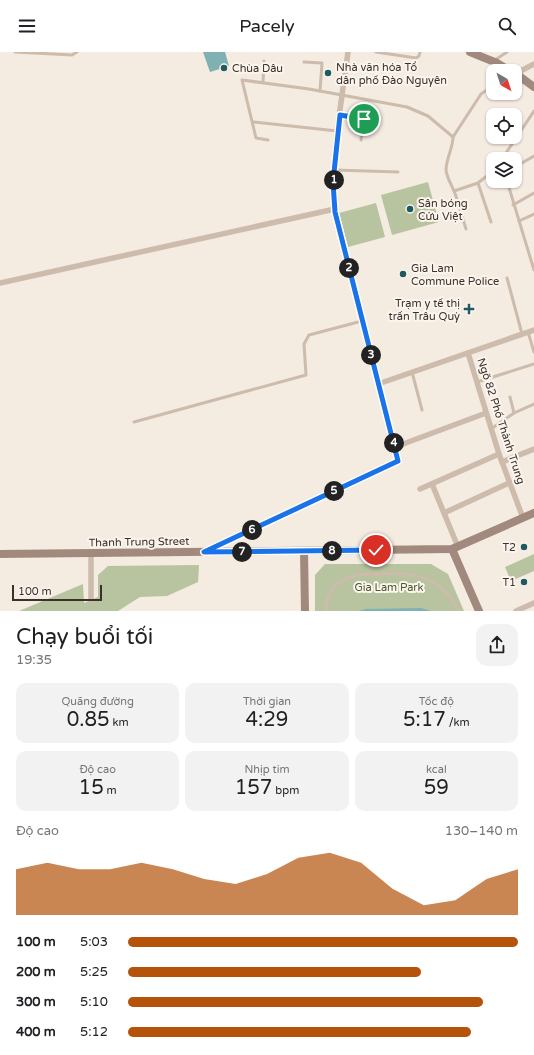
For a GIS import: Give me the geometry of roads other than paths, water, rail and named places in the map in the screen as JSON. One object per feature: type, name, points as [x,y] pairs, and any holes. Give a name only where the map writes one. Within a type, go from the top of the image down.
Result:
[{"type":"main road","points":[[470,52],[498,64]]},
{"type":"main road","points":[[522,79],[534,87]]},
{"type":"main road","name":"Thanh Trung Street","points":[[0,554],[455,548],[534,514]]},
{"type":"main road","points":[[455,548],[479,611]]},
{"type":"main road","points":[[304,551],[305,611]]},
{"type":"street","points":[[204,552],[398,461],[335,209],[334,170],[337,131],[348,52]]},
{"type":"street","points":[[522,70],[534,64]]},
{"type":"street","points":[[0,283],[335,209]]},
{"type":"street","points":[[378,384],[534,330]]},
{"type":"street","name":"Ngõ 82 Phố Thành Trung","points":[[468,352],[499,454],[522,518]]},
{"type":"street","points":[[395,447],[486,413]]},
{"type":"street","points":[[502,462],[534,449]]},
{"type":"street","points":[[420,489],[499,454]]},
{"type":"street","points":[[444,513],[509,483]]},
{"type":"street","points":[[432,484],[444,513],[455,548]]},
{"type":"street","points":[[91,553],[91,599]]},
{"type":"street","points":[[516,611],[527,609],[534,603]]},
{"type":"lane","points":[[15,52],[59,55],[74,54],[77,52]]},
{"type":"lane","points":[[376,52],[416,58],[419,56],[420,52]]},
{"type":"lane","points":[[493,61],[507,52]]},
{"type":"lane","points":[[263,82],[264,62]]},
{"type":"lane","points":[[304,62],[322,63],[320,91]]},
{"type":"lane","points":[[268,140],[256,138],[242,80],[376,100],[418,110],[428,116],[453,137]]},
{"type":"lane","points":[[466,229],[446,170],[453,137],[481,94],[486,91]]},
{"type":"lane","points":[[507,152],[534,110]]},
{"type":"lane","points":[[340,115],[364,119],[361,140]]},
{"type":"lane","points":[[253,122],[337,131]]},
{"type":"lane","points":[[522,163],[534,156]]},
{"type":"lane","points":[[334,170],[398,172]]},
{"type":"lane","points":[[454,191],[478,183],[486,177]]},
{"type":"lane","points":[[478,183],[491,222]]},
{"type":"lane","points":[[509,188],[534,270]]},
{"type":"lane","points":[[513,205],[534,193]]},
{"type":"lane","points":[[519,221],[534,214]]},
{"type":"lane","points":[[507,278],[525,333],[534,352]]},
{"type":"lane","points":[[134,422],[306,375],[304,344],[309,335],[362,321]]},
{"type":"lane","points":[[477,382],[534,364]]},
{"type":"lane","points":[[412,372],[422,410]]},
{"type":"lane","points":[[510,398],[514,413]]},
{"type":"lane","points":[[491,429],[514,413],[534,404]]},
{"type":"lane","points":[[326,611],[327,597],[339,581],[348,576],[356,574],[412,574],[425,577],[444,590],[458,611]]},
{"type":"water","points":[[203,52],[225,52],[229,66],[210,72]]},
{"type":"water","points":[[421,608],[431,611],[359,611],[366,609]]},
{"type":"place","name":"Chùa Dâu","points":[[224,68]]},
{"type":"place","name":"Nhà văn hóa Tổ dân phố Đào Nguyên","points":[[328,73]]},
{"type":"place","name":"Sân bóng Cửu Việt","points":[[410,209]]},
{"type":"place","name":"Gia Lam Commune Police","points":[[403,274]]},
{"type":"place","name":"Trạm y tế thị trấn Trâu Quỳ","points":[[469,309]]},
{"type":"place","name":"T2","points":[[524,547]]},
{"type":"place","name":"T1","points":[[524,582]]},
{"type":"park label","name":"Gia Lam Park","points":[[389,587]]}]
